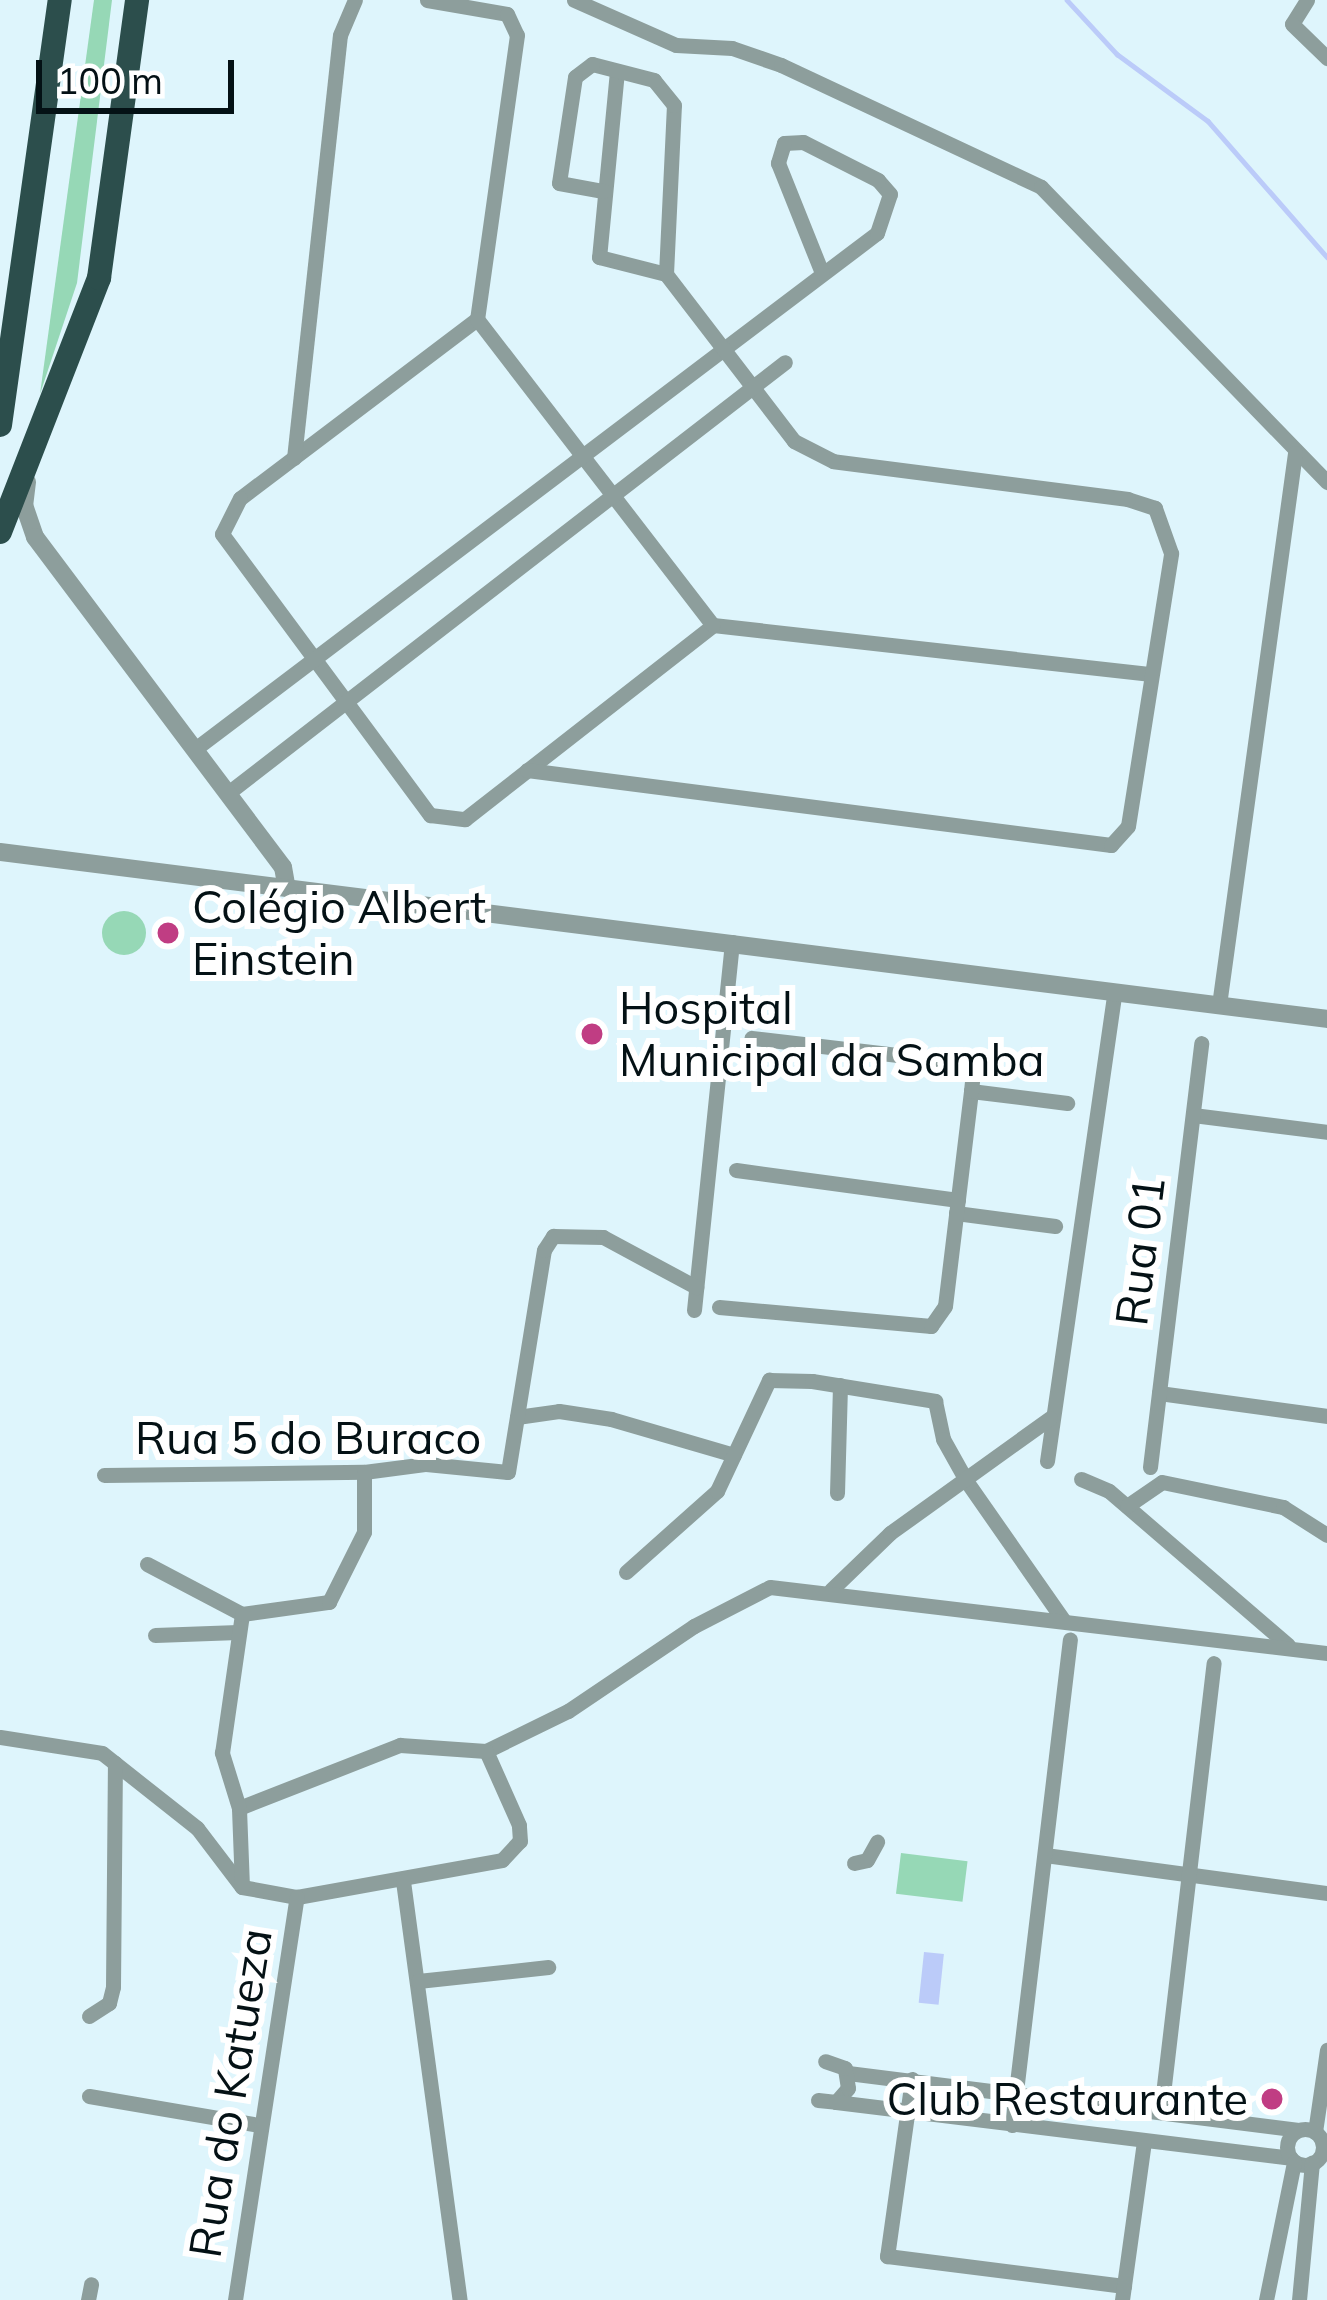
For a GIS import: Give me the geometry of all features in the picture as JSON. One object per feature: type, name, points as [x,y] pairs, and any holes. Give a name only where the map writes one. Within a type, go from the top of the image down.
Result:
[{"type":"highway","points":[[0,425],[60,0]]},
{"type":"highway","points":[[0,532],[99,278],[137,0]]},
{"type":"street","points":[[294,458],[340,35],[355,0]]},
{"type":"street","points":[[427,0],[496,9],[517,34],[477,319],[229,508],[222,534],[312,659],[441,821],[465,819],[713,626],[1151,674]]},
{"type":"street","points":[[574,0],[676,45],[732,47],[781,65],[1041,187],[1327,482]]},
{"type":"street","points":[[1307,0],[1292,23],[1327,58]]},
{"type":"street","points":[[527,770],[1112,845],[1128,826],[1171,554],[1155,508],[1058,486],[833,461],[794,441],[717,348],[666,274],[677,115],[655,80],[592,64],[575,77],[559,183],[603,191]]},
{"type":"street","points":[[617,70],[599,257],[666,274]]},
{"type":"street","points":[[195,749],[777,302],[822,273],[877,233],[890,194],[803,142],[784,143],[778,163],[822,273]]},
{"type":"street","points":[[477,319],[713,626]]},
{"type":"street","points":[[228,794],[785,362]]},
{"type":"street","points":[[39,438],[24,505],[35,537],[283,867],[286,884]]},
{"type":"street","points":[[1219,1005],[1295,453]]},
{"type":"street","points":[[0,852],[286,884],[1327,1019]]},
{"type":"street","points":[[694,1310],[732,942]]},
{"type":"street","points":[[1047,1461],[1086,1230],[1115,992]]},
{"type":"street","points":[[719,1307],[931,1326],[945,1306],[974,1064],[752,1037]]},
{"type":"street","name":"Rua 01","points":[[1150,1467],[1201,1043]]},
{"type":"street","points":[[971,1091],[1067,1103]]},
{"type":"street","points":[[1192,1115],[1327,1132]]},
{"type":"street","points":[[736,1170],[1055,1226]]},
{"type":"street","points":[[696,1287],[603,1237],[553,1236],[544,1250],[517,1417],[559,1411],[610,1419],[734,1455]]},
{"type":"street","points":[[626,1572],[695,1518],[734,1455],[764,1386],[775,1377],[935,1401],[943,1439],[967,1482],[1064,1621]]},
{"type":"street","points":[[837,1493],[844,1472],[840,1385]]},
{"type":"street","points":[[1159,1393],[1327,1416]]},
{"type":"street","name":"Rua 5 do Buraco","points":[[104,1475],[364,1472],[426,1464],[511,1469],[517,1417]]},
{"type":"street","points":[[831,1590],[890,1533],[1051,1418]]},
{"type":"street","points":[[147,1564],[242,1614],[329,1602],[364,1532],[364,1472]]},
{"type":"street","points":[[1081,1480],[1127,1506],[1290,1647]]},
{"type":"street","points":[[1127,1506],[1162,1482],[1283,1507],[1327,1535]]},
{"type":"street","points":[[239,1808],[400,1745],[486,1751],[568,1712],[753,1595],[783,1584],[1327,1653]]},
{"type":"street","points":[[242,1614],[222,1753],[239,1808],[242,1888]]},
{"type":"street","points":[[155,1635],[238,1632]]},
{"type":"street","points":[[1012,2125],[1070,1639]]},
{"type":"street","points":[[1161,2111],[1214,1663]]},
{"type":"street","points":[[0,1737],[88,1748],[115,1763],[197,1828],[242,1888],[297,1897],[403,1881],[513,1852],[519,1825],[486,1751]]},
{"type":"street","points":[[89,2016],[109,2002],[113,1987],[115,1763]]},
{"type":"street","points":[[854,1863],[867,1860],[877,1842]]},
{"type":"street","points":[[1045,1855],[1327,1892]]},
{"type":"street","points":[[403,1881],[460,2300]]},
{"type":"street","name":"Rua do Katueza","points":[[235,2300],[258,2125],[297,1897]]},
{"type":"street","points":[[418,1981],[548,1967]]},
{"type":"street","points":[[1266,2300],[1292,2160],[1287,2146],[1307,2131],[1327,2050]]},
{"type":"street","points":[[825,2061],[848,2073],[1307,2131],[1322,2150],[1312,2163],[1299,2300]]},
{"type":"street","points":[[848,2073],[846,2095],[827,2101],[1312,2163]]},
{"type":"street","points":[[912,2079],[887,2256],[1124,2293],[1144,2142]]},
{"type":"street","points":[[89,2096],[258,2125]]},
{"type":"green space","points":[[94,0],[112,0],[77,283],[40,394]]},
{"type":"green space","points":[[124,911],[139,918],[146,933],[139,948],[124,955],[109,948],[102,933],[109,918]]},
{"type":"green space","points":[[901,1853],[968,1861],[963,1902],[896,1894]]},
{"type":"water","points":[[924,1952],[944,1954],[939,2005],[919,2003]]},
{"type":"waterway","points":[[1067,0],[1117,54],[1208,121],[1327,257]]},
{"type":"place","name":"Colégio Albert Einstein","points":[[168,933]]},
{"type":"place","name":"Hospital Municipal da Samba","points":[[592,1034]]},
{"type":"place","name":"Club Restaurante","points":[[1272,2099]]}]
